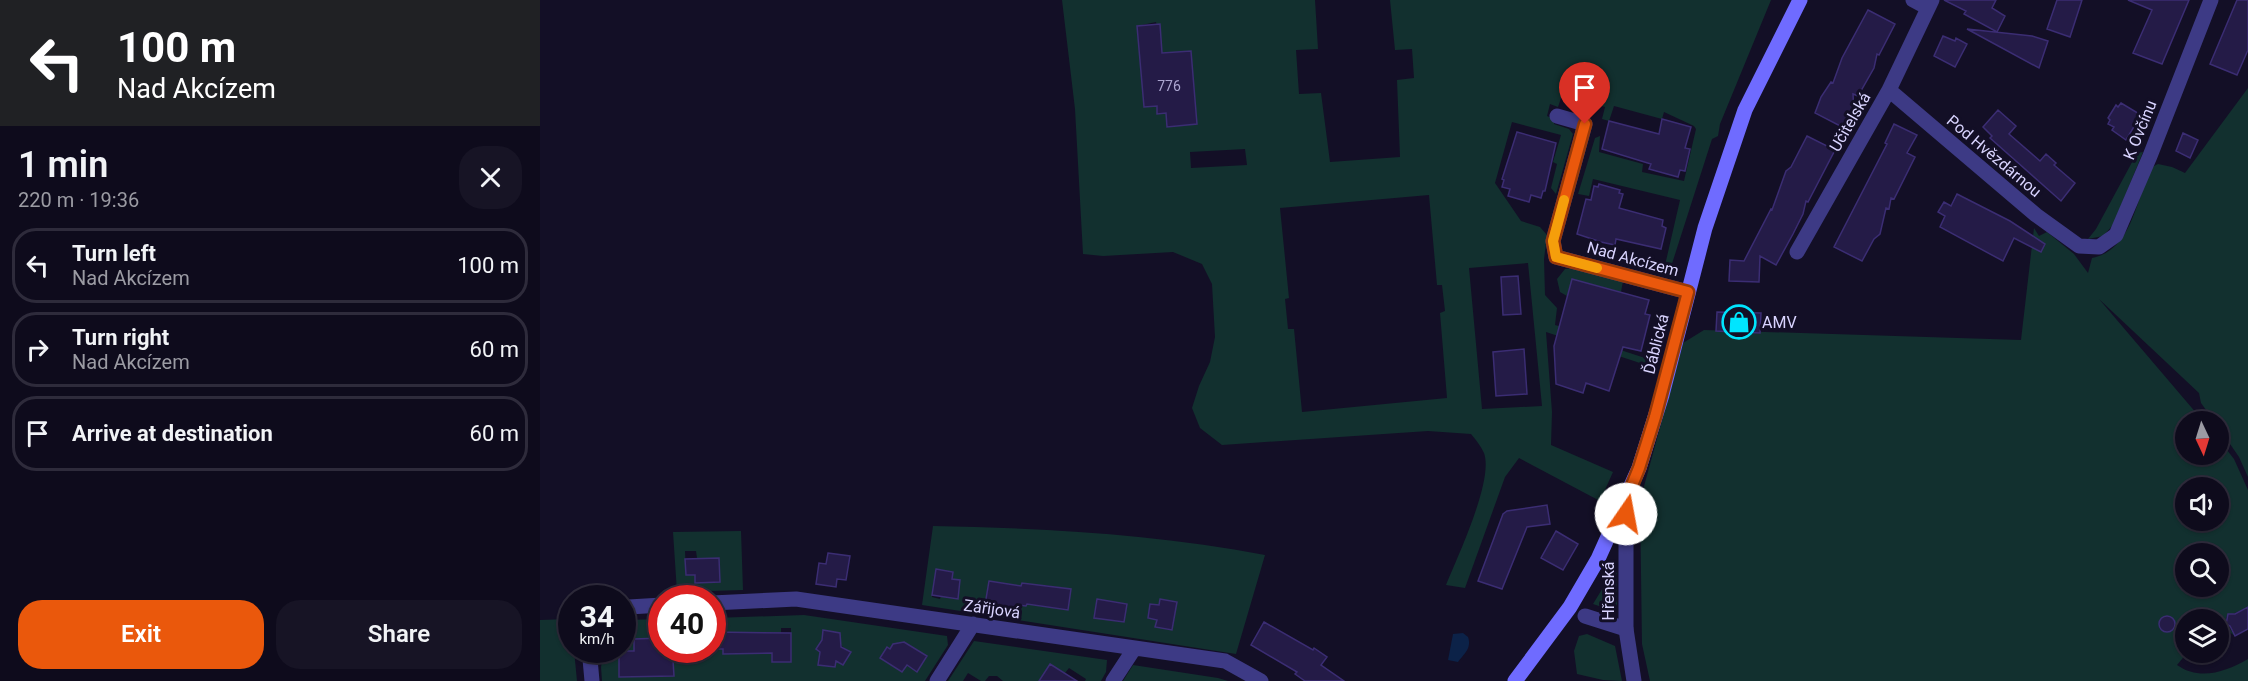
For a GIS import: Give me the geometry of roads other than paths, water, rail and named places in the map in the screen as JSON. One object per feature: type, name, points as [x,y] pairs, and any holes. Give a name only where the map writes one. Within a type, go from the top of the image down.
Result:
[{"type":"main road","name":"Ďáblická","points":[[1515,681],[1570,607],[1598,559],[1626,500],[1655,417],[1705,228],[1745,110],[1800,0]]},
{"type":"street","name":"Učitelská","points":[[1797,252],[1888,90],[1930,4],[1913,0]]},
{"type":"street","name":"K Ovčínu","points":[[2079,246],[2099,247],[2116,235],[2150,156],[2211,0]]},
{"type":"street","name":"Pod Hvězdárnou","points":[[1888,90],[2036,215],[2079,246]]},
{"type":"street","name":"Nad Akcízem","points":[[1557,116],[1585,124],[1553,241],[1556,257],[1688,292]]},
{"type":"street","name":"Hřenská","points":[[1626,500],[1626,629],[1634,681]]},
{"type":"street","name":"Zářijová","points":[[726,602],[796,599],[1134,649],[1225,660],[1260,681]]},
{"type":"street","points":[[1585,616],[1626,629]]},
{"type":"street","points":[[937,681],[974,624]]},
{"type":"street","points":[[1113,681],[1134,649]]},
{"type":"street","points":[[590,663],[592,681]]},
{"type":"water","points":[[1463,633],[1469,641],[1467,651],[1458,662],[1448,660],[1453,634]]},
{"type":"place","name":"AMV","points":[[1739,322]]}]
